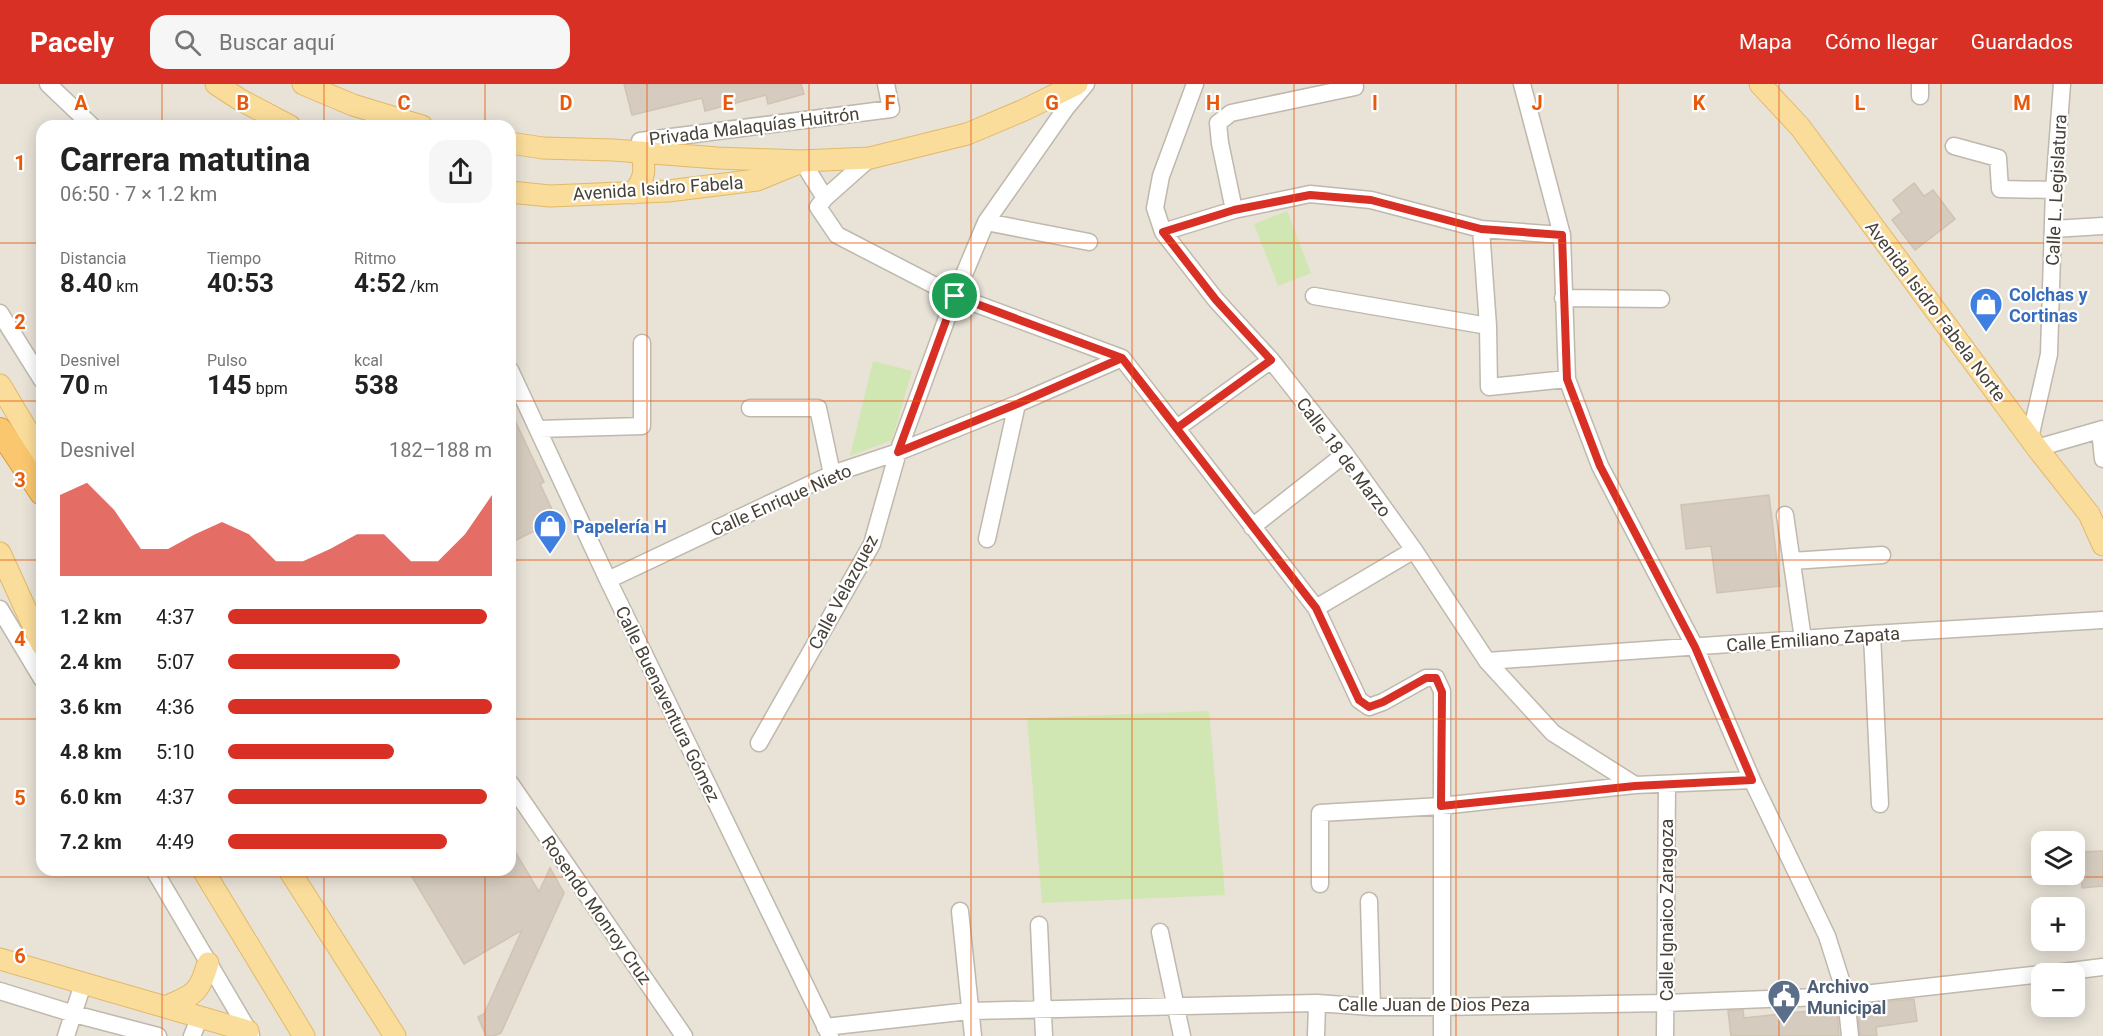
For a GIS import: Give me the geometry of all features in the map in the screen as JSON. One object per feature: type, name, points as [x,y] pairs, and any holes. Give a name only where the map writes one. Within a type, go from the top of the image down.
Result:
[{"type":"highway","points":[[0,430],[35,484]]},
{"type":"main road","points":[[216,84],[279,120]]},
{"type":"main road","points":[[303,84],[353,105],[402,120]]},
{"type":"main road","name":"Avenida Isidro Fabela","points":[[516,144],[543,148],[718,158],[802,161],[870,158],[967,134],[1077,84]]},
{"type":"main road","name":"Avenida Isidro Fabela Norte","points":[[1760,84],[1800,127],[2089,514],[2103,545]]},
{"type":"main road","points":[[633,193],[643,181],[646,167],[641,152]]},
{"type":"main road","name":"Avenida Isidro Fabela","points":[[516,193],[550,196],[668,191],[757,180],[802,161]]},
{"type":"main road","points":[[0,385],[36,445]]},
{"type":"main road","points":[[0,547],[36,604]]},
{"type":"main road","points":[[0,553],[36,632]]},
{"type":"main road","points":[[207,876],[304,1036]]},
{"type":"main road","points":[[293,876],[395,1036]]},
{"type":"main road","points":[[0,959],[165,1007],[196,1027],[250,1033]]},
{"type":"main road","points":[[165,1007],[189,997],[201,986],[208,963]]},
{"type":"street","points":[[48,84],[86,120]]},
{"type":"street","name":"Privada Malaquías Huitrón","points":[[641,152],[640,141],[891,110],[886,84]]},
{"type":"street","name":"Calle Velazquez","points":[[759,743],[872,544],[898,452],[955,296],[986,222],[1066,108],[1086,84]]},
{"type":"street","name":"Calle 18 de Marzo","points":[[1196,84],[1161,176],[1155,208],[1163,232],[1216,300],[1271,360],[1345,454],[1414,550],[1487,661],[1553,733],[1635,786]]},
{"type":"street","points":[[1522,84],[1562,235],[1567,379],[1600,466],[1695,647],[1752,780],[1827,936],[1846,996],[1850,1036]]},
{"type":"street","name":"Calle L. Legislatura","points":[[2034,443],[2049,354],[2052,229],[2062,84]]},
{"type":"street","points":[[1234,210],[1218,123],[1231,113],[1355,87]]},
{"type":"street","points":[[1954,146],[1998,158],[2000,189],[2054,190]]},
{"type":"street","points":[[870,158],[818,207],[837,235],[955,296],[1122,358],[1316,608],[1359,700],[1369,707],[1383,702],[1426,678],[1436,678],[1442,692],[1440,1007],[1442,1036]]},
{"type":"street","points":[[802,161],[825,198]]},
{"type":"street","points":[[1163,232],[1234,210],[1310,195],[1371,200],[1481,229],[1562,235]]},
{"type":"street","points":[[986,222],[1089,242]]},
{"type":"street","points":[[2052,229],[2103,226]]},
{"type":"street","points":[[1481,229],[1488,326],[1489,387],[1567,379]]},
{"type":"street","points":[[1314,296],[1488,326]]},
{"type":"street","points":[[1563,298],[1661,299]]},
{"type":"street","points":[[0,313],[36,370]]},
{"type":"street","points":[[538,429],[642,426],[642,343]]},
{"type":"street","name":"Calle Enrique Nieto","points":[[608,580],[832,474],[898,452],[1122,358]]},
{"type":"street","points":[[1177,428],[1271,360]]},
{"type":"street","name":"Calle Buenaventura Gómez","points":[[516,383],[608,580],[827,1032]]},
{"type":"street","points":[[987,539],[1017,404]]},
{"type":"street","points":[[750,408],[818,408],[832,474]]},
{"type":"street","points":[[2034,443],[2102,429],[2103,459]]},
{"type":"street","points":[[1252,527],[1345,454]]},
{"type":"street","points":[[1785,515],[1803,639]]},
{"type":"street","points":[[1316,608],[1414,550]]},
{"type":"street","points":[[1792,561],[1882,555]]},
{"type":"street","points":[[0,609],[36,669]]},
{"type":"street","name":"Calle Emiliano Zapata","points":[[1487,661],[2103,620]]},
{"type":"street","points":[[1872,634],[1880,804]]},
{"type":"street","points":[[1320,884],[1320,813],[1441,806],[1635,786],[1752,780]]},
{"type":"street","name":"Calle Ignaico Zaragoza","points":[[1665,1036],[1667,784]]},
{"type":"street","name":"Rosendo Monroy Cruz","points":[[516,792],[684,1036]]},
{"type":"street","points":[[157,876],[250,1033]]},
{"type":"street","points":[[1370,901],[1372,1007]]},
{"type":"street","points":[[960,912],[973,1036]]},
{"type":"street","points":[[1039,925],[1044,1036]]},
{"type":"street","points":[[1160,932],[1182,1036]]},
{"type":"street","name":"Calle Juan de Dios Peza","points":[[2085,969],[2103,967]]},
{"type":"street","name":"Calle Juan de Dios Peza","points":[[827,1032],[969,1011],[1317,1003],[1372,1007],[1665,1003],[1846,996],[2031,975]]},
{"type":"street","points":[[66,1036],[83,984]]},
{"type":"street","points":[[0,991],[74,1014],[158,1036]]},
{"type":"street","points":[[1316,1036],[1317,1003]]},
{"type":"shaded area","points":[[0,84],[2103,84],[2103,1036],[0,1036]]},
{"type":"green space","points":[[1287,211],[1311,273],[1278,286],[1254,224]]},
{"type":"green space","points":[[873,361],[912,371],[892,440],[850,456]]},
{"type":"green space","points":[[1209,711],[1225,895],[1042,903],[1027,718]]},
{"type":"building","points":[[624,84],[801,84],[804,94],[768,104],[766,95],[705,111],[702,98],[632,115]]},
{"type":"building","points":[[1914,183],[1924,196],[1933,190],[1955,219],[1915,250],[1892,220],[1902,212],[1893,200]]},
{"type":"building","points":[[516,423],[544,482],[540,484],[557,520],[516,540]]},
{"type":"building","points":[[1769,495],[1780,586],[1717,593],[1711,546],[1686,549],[1681,505]]},
{"type":"building","points":[[2103,851],[2103,886],[2082,888],[2082,885],[2085,885],[2085,852]]},
{"type":"building","points":[[516,853],[539,892],[550,868],[564,893],[501,1033],[486,1036],[478,1017],[484,1014],[522,930],[464,964],[412,876],[516,876]]},
{"type":"building","points":[[1914,999],[1917,1021],[1876,1027],[1877,1036],[1860,1036],[1857,1005]]},
{"type":"building","points":[[1837,1008],[1839,1036],[1731,1036],[1728,1011],[1743,1010],[1744,1018]]},
{"type":"place","name":"Colchas y Cortinas","points":[[1986,333]]},
{"type":"place","name":"Papelería H","points":[[550,555]]},
{"type":"place","name":"Archivo Municipal","points":[[1784,1025]]},
{"type":"route","points":[[955,296],[898,452],[1122,358],[1177,428],[1271,360],[1216,300],[1163,232],[1234,210],[1310,195],[1371,200],[1481,229],[1562,235],[1567,379],[1600,466],[1695,647],[1752,780],[1635,786],[1441,806],[1442,692],[1436,678],[1426,678],[1383,702],[1369,707],[1359,700],[1316,608],[1122,358],[955,296]]}]
